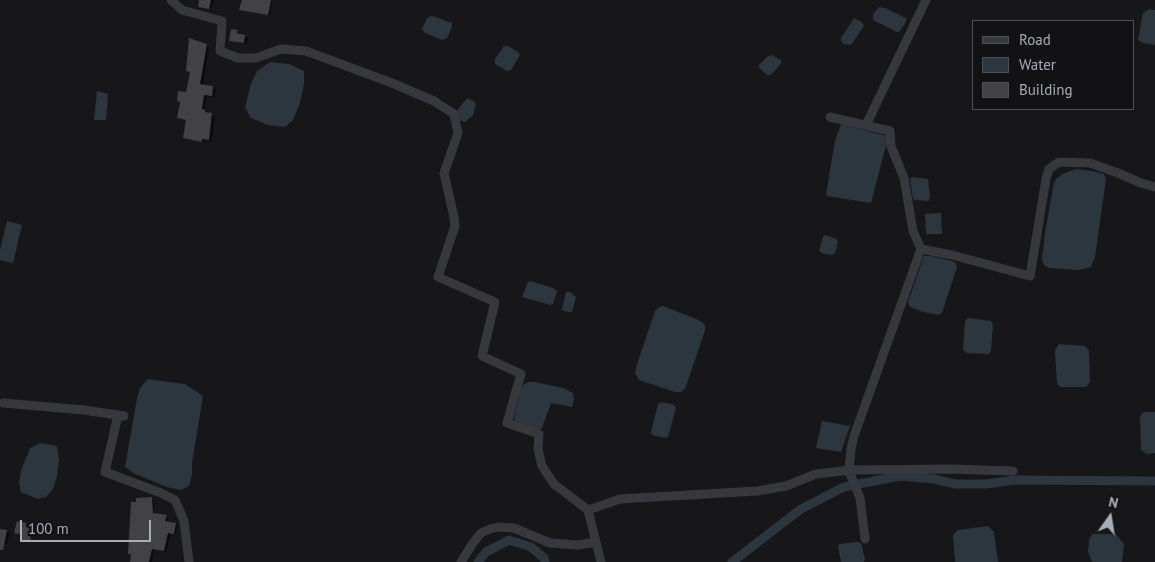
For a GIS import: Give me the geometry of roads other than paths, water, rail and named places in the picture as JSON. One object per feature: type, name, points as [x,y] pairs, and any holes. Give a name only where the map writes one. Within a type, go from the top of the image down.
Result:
[{"type":"street","points":[[171,0],[182,10],[222,21],[220,51],[238,58],[256,58],[281,49],[306,51],[392,83],[434,101],[454,114],[458,133],[444,173],[455,226],[438,277],[495,302],[482,356],[521,374],[507,424],[539,434],[538,449],[542,466],[554,484],[588,510],[601,562]]},
{"type":"street","points":[[866,126],[926,0]]},
{"type":"street","points":[[830,117],[890,131],[891,146],[904,178],[913,232],[921,250],[854,436],[851,450],[850,474],[860,498],[865,539]]},
{"type":"street","points":[[921,250],[952,255],[1030,276],[1049,169],[1059,162],[1090,163],[1155,187]]},
{"type":"street","points":[[3,403],[121,416],[105,472],[175,500],[184,521],[189,562]]},
{"type":"street","points":[[588,510],[620,499],[757,491],[786,486],[816,474],[950,469],[1013,471]]},
{"type":"street","points":[[461,562],[473,543],[490,528],[514,528],[550,543],[578,545],[596,542]]},
{"type":"water","points":[[879,7],[906,18],[906,22],[900,31],[897,32],[873,20],[873,14]]},
{"type":"water","points":[[1149,9],[1155,10],[1155,45],[1138,40],[1143,13]]},
{"type":"water","points":[[432,16],[452,23],[447,38],[442,40],[425,33],[422,29],[427,18]]},
{"type":"water","points":[[854,18],[862,22],[864,26],[851,45],[844,44],[841,38]]},
{"type":"water","points":[[504,46],[508,46],[520,55],[511,70],[507,71],[495,64],[495,59]]},
{"type":"water","points":[[772,55],[781,60],[781,64],[771,75],[767,75],[759,68],[759,65],[768,56]]},
{"type":"water","points":[[270,62],[289,64],[304,71],[304,84],[300,103],[293,120],[285,127],[268,125],[251,118],[245,107],[251,84],[257,71]]},
{"type":"water","points":[[97,91],[108,94],[106,120],[94,120]]},
{"type":"water","points":[[467,98],[476,104],[473,115],[465,122],[461,121],[457,111]]},
{"type":"water","points":[[841,124],[888,138],[871,203],[827,196],[826,194],[835,141]]},
{"type":"water","points":[[1076,169],[1104,174],[1106,179],[1095,257],[1091,267],[1079,270],[1049,268],[1044,265],[1042,260],[1054,183],[1062,174]]},
{"type":"water","points":[[912,177],[928,179],[929,201],[913,199],[910,179]]},
{"type":"water","points":[[941,213],[942,234],[926,234],[925,214]]},
{"type":"water","points":[[7,221],[22,225],[13,263],[0,260],[0,250]]},
{"type":"water","points":[[825,235],[836,239],[838,242],[835,253],[832,255],[821,253],[819,250]]},
{"type":"water","points":[[924,256],[955,262],[957,267],[942,313],[938,315],[910,307],[908,302]]},
{"type":"water","points":[[530,281],[557,291],[553,304],[550,305],[522,297]]},
{"type":"water","points":[[566,292],[570,292],[576,297],[572,312],[562,310]]},
{"type":"water","points":[[663,306],[699,320],[705,325],[705,331],[685,389],[681,392],[675,392],[639,380],[635,373],[655,311]]},
{"type":"water","points":[[968,318],[991,321],[993,324],[991,351],[989,354],[967,353],[963,350],[965,321]]},
{"type":"water","points":[[1059,344],[1085,346],[1089,351],[1090,382],[1086,387],[1061,387],[1057,384],[1055,350]]},
{"type":"water","points":[[148,379],[185,384],[203,396],[192,463],[192,475],[189,486],[181,490],[167,487],[135,474],[125,467],[137,398],[140,388]]},
{"type":"water","points":[[528,382],[563,388],[573,393],[572,407],[551,403],[542,428],[538,431],[515,422],[514,417],[521,389]]},
{"type":"water","points":[[662,402],[674,405],[676,408],[668,437],[665,438],[652,435],[651,432],[658,404]]},
{"type":"water","points":[[1143,412],[1155,412],[1155,453],[1147,454],[1141,450],[1140,416]]},
{"type":"water","points":[[822,421],[850,426],[841,452],[816,448]]},
{"type":"water","points":[[40,443],[57,446],[59,460],[53,489],[46,497],[38,499],[21,492],[19,483],[21,471],[30,448]]},
{"type":"water","points":[[988,526],[994,532],[998,562],[955,562],[953,535],[958,530]]},
{"type":"water","points":[[1092,534],[1116,534],[1124,544],[1122,562],[1092,562],[1088,552],[1089,540]]},
{"type":"water","points":[[861,543],[864,562],[841,562],[839,544]]},
{"type":"waterway","points":[[732,562],[801,509],[844,487],[899,476],[934,479],[955,484],[986,484],[1015,480],[1155,481]]},
{"type":"waterway","points":[[478,562],[486,552],[509,540],[531,547],[544,558],[545,562]]}]
